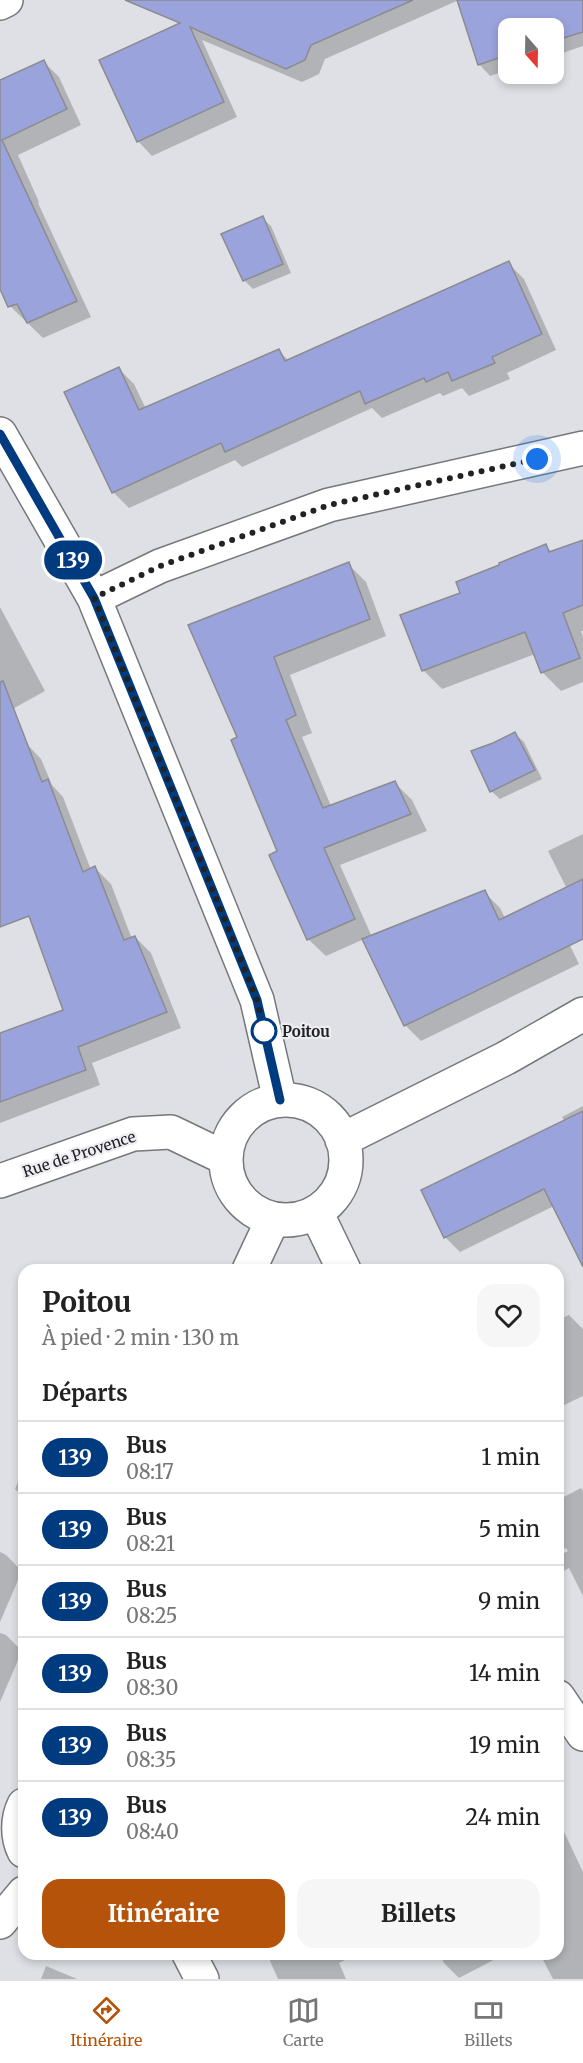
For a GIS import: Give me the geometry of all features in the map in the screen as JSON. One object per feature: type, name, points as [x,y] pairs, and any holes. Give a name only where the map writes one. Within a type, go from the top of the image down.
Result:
[{"type":"street","points":[[0,3],[6,0]]},
{"type":"street","points":[[0,434],[94,598],[257,1000],[280,1100]]},
{"type":"street","points":[[94,598],[160,566],[329,505],[583,448]]},
{"type":"street","points":[[342,1140],[506,1058],[583,1014]]},
{"type":"street","points":[[280,1100],[300,1102],[318,1110],[332,1123],[342,1140],[345,1165],[342,1181],[334,1195],[316,1212],[299,1219],[273,1219],[255,1212],[241,1201],[231,1186],[225,1158],[226,1149],[233,1131],[246,1116],[262,1106],[280,1100]]},
{"type":"street","name":"Rue de Provence","points":[[0,1181],[133,1134],[171,1132],[225,1158]]},
{"type":"street","points":[[316,1212],[341,1264]]},
{"type":"street","points":[[252,1264],[273,1219]]},
{"type":"street","points":[[564,1706],[583,1734]]},
{"type":"street","points":[[0,1923],[18,1900]]},
{"type":"street","points":[[192,1960],[202,1979]]},
{"type":"building","points":[[125,0],[413,0],[311,45],[305,60],[286,69],[190,27],[224,102],[137,142],[99,60],[180,23]]},
{"type":"building","points":[[457,0],[583,0],[583,32],[564,38],[564,18],[498,18],[498,58],[478,65]]},
{"type":"building","points":[[44,60],[67,109],[2,140],[77,301],[27,323],[17,304],[8,307],[0,289],[0,80]]},
{"type":"building","points":[[263,216],[283,264],[243,281],[221,234]]},
{"type":"building","points":[[509,261],[542,334],[492,357],[495,363],[452,381],[448,372],[426,382],[424,378],[365,404],[360,391],[225,452],[221,443],[112,493],[64,392],[119,367],[139,410],[279,349],[285,361]]},
{"type":"building","points":[[583,540],[583,605],[563,613],[580,658],[541,673],[525,632],[422,671],[400,615],[460,593],[456,582],[499,565],[499,563],[546,544],[549,552]]},
{"type":"building","points":[[349,562],[370,619],[274,657],[296,715],[286,720],[323,808],[395,781],[411,814],[324,848],[355,919],[307,940],[269,855],[277,851],[231,740],[237,737],[188,625]]},
{"type":"building","points":[[3,681],[42,782],[48,779],[83,872],[95,866],[124,940],[135,936],[167,1012],[78,1047],[86,1070],[0,1102],[0,1033],[63,1010],[29,916],[0,927],[0,682]]},
{"type":"building","points":[[515,732],[535,770],[490,792],[471,751]]},
{"type":"building","points":[[583,879],[583,939],[404,1026],[362,939],[485,890],[499,920]]},
{"type":"building","points":[[583,1111],[583,1267],[544,1189],[444,1238],[421,1190]]},
{"type":"bus line","name":"139","points":[[0,434],[94,598],[257,1000],[280,1100]]},
{"type":"place","name":"Poitou","points":[[264,1031]]},
{"type":"route","points":[[264,1031],[257,1000],[94,598],[160,566],[329,505],[537,459]]}]
